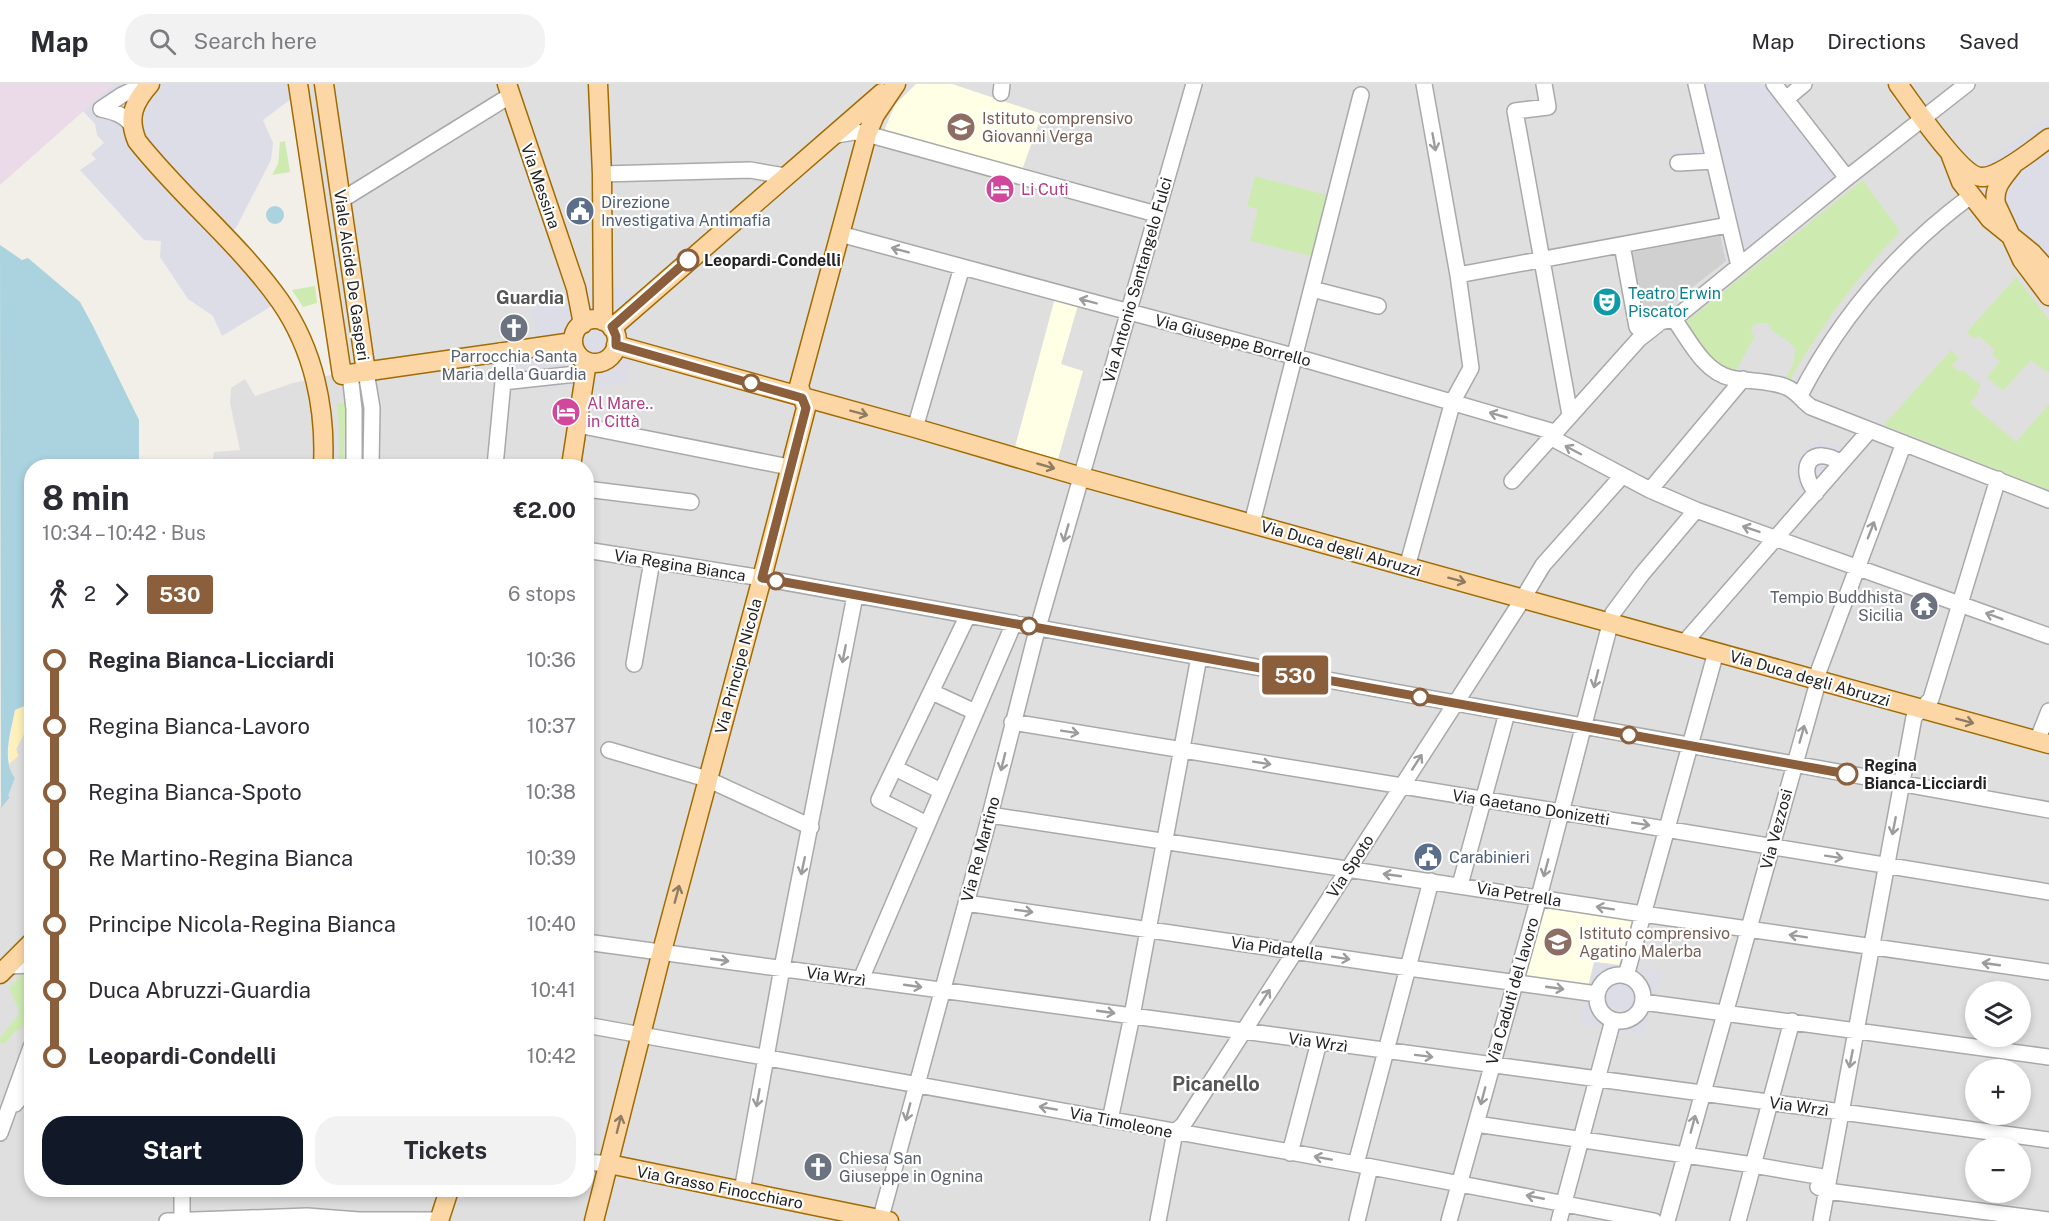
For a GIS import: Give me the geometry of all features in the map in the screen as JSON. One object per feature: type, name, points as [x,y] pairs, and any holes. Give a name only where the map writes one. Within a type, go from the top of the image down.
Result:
[{"type":"main road","points":[[148,84],[134,105],[131,124],[137,141],[261,277],[280,301],[295,326],[308,356],[319,395],[324,442],[323,459]]},
{"type":"main road","name":"Viale Alcide De Gasperi","points":[[324,84],[341,203],[352,374]]},
{"type":"main road","points":[[586,374],[613,353],[603,285],[602,174],[597,84]]},
{"type":"main road","points":[[610,331],[640,302],[894,84]]},
{"type":"main road","name":"Via Principe Nicola","points":[[594,1221],[662,951],[806,408],[798,386],[867,134],[875,115],[894,84]]},
{"type":"main road","points":[[1898,84],[1951,154],[1976,175],[1982,177],[2014,164],[2046,146]]},
{"type":"main road","name":"Viale Alcide De Gasperi","points":[[299,88],[317,210],[352,374]]},
{"type":"main road","name":"Via Messina","points":[[509,90],[576,288],[583,324]]},
{"type":"main road","points":[[1951,154],[1966,188],[1990,219],[2031,253],[2049,272]]},
{"type":"main road","points":[[2014,164],[1996,188],[1994,195],[1999,212],[2022,260],[2049,296]]},
{"type":"main road","points":[[317,210],[341,203]]},
{"type":"main road","points":[[572,459],[586,374],[573,342],[575,334],[583,324],[595,320],[610,331]]},
{"type":"main road","name":"Via Duca degli Abruzzi","points":[[610,331],[634,350],[1082,477],[2043,743]]},
{"type":"main road","points":[[352,374],[573,342]]},
{"type":"main road","points":[[4,970],[24,950]]},
{"type":"main road","name":"Via Grasso Finocchiaro","points":[[609,1164],[883,1220]]},
{"type":"main road","points":[[439,1220],[447,1197]]},
{"type":"street","points":[[131,124],[118,113],[101,109],[122,95],[148,84]]},
{"type":"street","name":"Via Antonio Santangelo Fulci","points":[[1082,477],[1194,84]]},
{"type":"street","points":[[1407,567],[1453,401],[1471,368],[1458,275],[1424,84]]},
{"type":"street","points":[[1544,84],[1548,107],[1515,111],[1570,416]]},
{"type":"street","points":[[1695,84],[1714,161],[1724,226],[1739,266]]},
{"type":"street","points":[[1774,84],[1794,92],[1846,178]]},
{"type":"street","points":[[1512,481],[1639,339],[1739,266],[1846,178],[1967,84]]},
{"type":"street","points":[[341,203],[509,90]]},
{"type":"street","points":[[1252,523],[1361,95]]},
{"type":"street","points":[[831,136],[854,132],[867,134],[1156,214]]},
{"type":"street","points":[[1677,163],[1714,161]]},
{"type":"street","points":[[602,174],[750,170],[785,176]]},
{"type":"street","points":[[1800,395],[1819,361],[1863,298],[1895,261],[1966,188]]},
{"type":"street","points":[[1458,275],[1724,226]]},
{"type":"street","name":"Via Giuseppe Borrello","points":[[840,234],[1453,401],[1552,435],[1622,476],[1696,510],[2049,636]]},
{"type":"street","points":[[1622,245],[1637,327],[1668,320]]},
{"type":"street","points":[[915,428],[962,267]]},
{"type":"street","points":[[1312,289],[1378,306]]},
{"type":"street","points":[[1668,320],[1711,367],[1729,378],[1766,381],[1786,386],[1812,407],[2049,500]]},
{"type":"street","points":[[496,352],[503,385],[496,459]]},
{"type":"street","name":"Viale Alcide De Gasperi","points":[[352,374],[354,459]]},
{"type":"street","name":"Viale Alcide De Gasperi","points":[[352,374],[372,408],[371,459]]},
{"type":"street","points":[[503,385],[586,374]]},
{"type":"street","points":[[1650,490],[1743,379]]},
{"type":"street","points":[[578,425],[789,467]]},
{"type":"street","points":[[1684,643],[1870,430]]},
{"type":"street","name":"Via Vezzosi","points":[[1667,1221],[1819,670],[1904,443]]},
{"type":"street","points":[[1819,488],[1807,478],[1806,470],[1809,461],[1814,457],[1823,456],[1845,459]]},
{"type":"street","name":"Via Spoto","points":[[1175,1132],[1183,1125],[1524,598],[1543,565],[1622,476]]},
{"type":"street","name":"Via Re Martino","points":[[883,1220],[916,1084],[990,815],[1012,722],[1082,477]]},
{"type":"street","points":[[1821,1221],[1914,717],[1931,699],[1998,479]]},
{"type":"street","points":[[594,490],[691,502]]},
{"type":"street","name":"Via Caduti del lavoro","points":[[1449,1221],[1539,897],[1613,613],[1696,510]]},
{"type":"street","name":"Via Regina Bianca","points":[[594,551],[762,578],[2049,810]]},
{"type":"street","points":[[634,664],[652,561]]},
{"type":"street","points":[[742,1191],[782,968],[855,596]]},
{"type":"street","points":[[927,824],[879,800],[968,615]]},
{"type":"street","points":[[861,979],[1014,623]]},
{"type":"street","points":[[1648,1002],[1628,971],[1716,652]]},
{"type":"street","points":[[1110,1120],[1132,1016],[1198,657]]},
{"type":"street","points":[[932,692],[975,712]]},
{"type":"street","points":[[2043,743],[2049,711]]},
{"type":"street","points":[[1460,885],[1507,713]]},
{"type":"street","name":"Via Gaetano Donizetti","points":[[1012,722],[2049,892]]},
{"type":"street","points":[[609,750],[707,779],[811,827]]},
{"type":"street","points":[[895,768],[942,791]]},
{"type":"street","name":"Via Petrella","points":[[990,815],[1643,914],[2049,972]]},
{"type":"street","points":[[1357,1221],[1363,1165],[1386,1051],[1431,881]]},
{"type":"street","name":"Via Pidatella","points":[[966,903],[1592,994]]},
{"type":"street","name":"Via Wrzì","points":[[594,943],[2049,1140]]},
{"type":"street","points":[[4,970],[24,966]]},
{"type":"street","points":[[1612,1025],[1598,1007],[1592,994],[1605,980],[1628,971]]},
{"type":"street","points":[[1648,1002],[2049,1057]]},
{"type":"street","points":[[1612,1025],[1630,1019],[1648,1002]]},
{"type":"street","points":[[1738,1221],[1792,1022]]},
{"type":"street","points":[[1559,1221],[1612,1025]]},
{"type":"street","name":"Via Timoleone","points":[[594,1027],[1363,1165],[1654,1221]]},
{"type":"street","points":[[1290,1153],[1319,1042]]},
{"type":"street","points":[[2,1126],[24,1067]]},
{"type":"street","points":[[2,1126],[24,1093]]},
{"type":"street","points":[[16,1103],[24,1100]]},
{"type":"street","points":[[1476,1124],[1753,1165],[1811,1175],[1828,1185],[2049,1220]]},
{"type":"street","points":[[1158,1221],[1175,1132]]},
{"type":"street","name":"Via Grasso Finocchiaro","points":[[594,1163],[609,1164]]},
{"type":"street","points":[[182,1197],[182,1221]]},
{"type":"street","points":[[167,1221],[307,1216],[359,1220],[439,1220]]},
{"type":"shaded area","points":[[0,84],[114,84],[0,185]]},
{"type":"shaded area","points":[[114,84],[311,84],[263,120],[273,143],[271,160],[237,226],[227,239],[280,301],[222,336],[213,316],[188,299],[160,257],[161,241],[144,240],[80,170],[96,159],[91,154],[104,143],[97,135],[95,124],[83,111]]},
{"type":"shaded area","points":[[294,84],[2049,84],[2049,1221],[0,1221],[0,807],[8,796],[15,778],[10,771],[9,764],[18,756],[16,749],[24,734],[24,1197],[594,1197],[594,459],[213,459],[214,452],[240,450],[230,403],[231,388],[245,379],[255,396],[293,383],[336,374]]},
{"type":"shaded area","name":"Istituto comprensivo Giovanni Verga","points":[[916,84],[952,84],[1042,114],[1022,170],[884,131],[895,105]]},
{"type":"shaded area","points":[[1686,84],[1788,84],[1797,102],[1851,174],[1729,274],[1707,171],[1675,172],[1670,151],[1701,150]]},
{"type":"shaded area","points":[[2049,115],[2049,296],[1961,182]]},
{"type":"shaded area","points":[[1720,235],[1726,261],[1667,307],[1641,313],[1629,253]]},
{"type":"shaded area","points":[[595,284],[630,290],[640,302],[642,320],[626,384],[511,389],[496,387],[491,344],[536,338],[530,300]]},
{"type":"shaded area","points":[[1055,298],[1078,305],[1061,364],[1083,371],[1058,459],[1015,447]]},
{"type":"shaded area","points":[[1819,442],[1838,445],[1855,461],[1830,490],[1823,484],[1808,501],[1797,486],[1794,466],[1808,446]]},
{"type":"shaded area","name":"Istituto comprensivo Agatino Malerba","points":[[1543,908],[1632,920],[1619,965],[1595,962],[1589,985],[1524,976]]},
{"type":"shaded area","points":[[1594,962],[1662,970],[1644,1034],[1579,1024]]},
{"type":"green space","points":[[285,141],[290,172],[272,175],[278,164],[280,142]]},
{"type":"green space","points":[[1255,176],[1330,196],[1325,207],[1315,257],[1250,241],[1258,209],[1247,206]]},
{"type":"green space","points":[[1863,180],[1900,231],[1868,267],[1840,304],[1788,383],[1784,381],[1794,362],[1795,349],[1767,323],[1758,323],[1751,328],[1754,338],[1734,374],[1712,363],[1687,321]]},
{"type":"green space","points":[[2016,277],[2049,320],[2049,373],[2031,360],[2003,391],[1987,377],[2000,362],[1992,354],[1995,350],[1979,336],[1975,339],[1967,332]]},
{"type":"green space","points":[[315,286],[317,303],[303,307],[292,290]]},
{"type":"green space","points":[[1951,350],[1959,358],[1952,365],[1959,372],[1962,369],[1981,386],[1970,403],[2016,442],[2049,404],[2049,490],[1884,425]]},
{"type":"green space","points":[[346,402],[343,459],[339,459],[337,404]]},
{"type":"green space","points":[[24,972],[24,1023],[4,1045],[0,1042],[0,1038],[20,1013],[9,988]]},
{"type":"sand","points":[[24,706],[24,734],[16,749],[18,756],[9,764],[9,749],[15,710]]},
{"type":"water","points":[[275,206],[281,209],[284,215],[281,221],[275,224],[269,221],[266,215],[269,209]]},
{"type":"water","points":[[0,245],[22,260],[28,258],[80,302],[139,420],[139,459],[24,459],[24,706],[15,710],[8,755],[15,778],[8,796],[10,797],[1,808]]},
{"type":"bus line","name":"530","points":[[688,260],[612,327],[617,340],[616,345],[802,398],[806,408],[762,578],[1847,774]]},
{"type":"place","name":"Istituto comprensivo Giovanni Verga","points":[[961,127]]},
{"type":"place","name":"Li Cuti","points":[[1000,189]]},
{"type":"place","name":"Direzione Investigativa Antimafia","points":[[580,211]]},
{"type":"place","name":"Leopardi-Condelli","points":[[688,260]]},
{"type":"place","name":"Teatro Erwin Piscator","points":[[1607,302]]},
{"type":"place","name":"Parrocchia Santa Maria della Guardia","points":[[514,328]]},
{"type":"place","name":"Al Mare.. in Città","points":[[566,412]]},
{"type":"place","name":"Tempio Buddhista Sicilia","points":[[1924,606]]},
{"type":"place","name":"Regina Bianca-Licciardi","points":[[1847,774]]},
{"type":"place","name":"Carabinieri","points":[[1428,857]]},
{"type":"place","name":"Istituto comprensivo Agatino Malerba","points":[[1558,942]]},
{"type":"place","name":"Chiesa San Giuseppe in Ognina","points":[[818,1167]]},
{"type":"district","name":"Guardia","points":[[530,298]]},
{"type":"district","name":"Picanello","points":[[1216,1084]]}]
